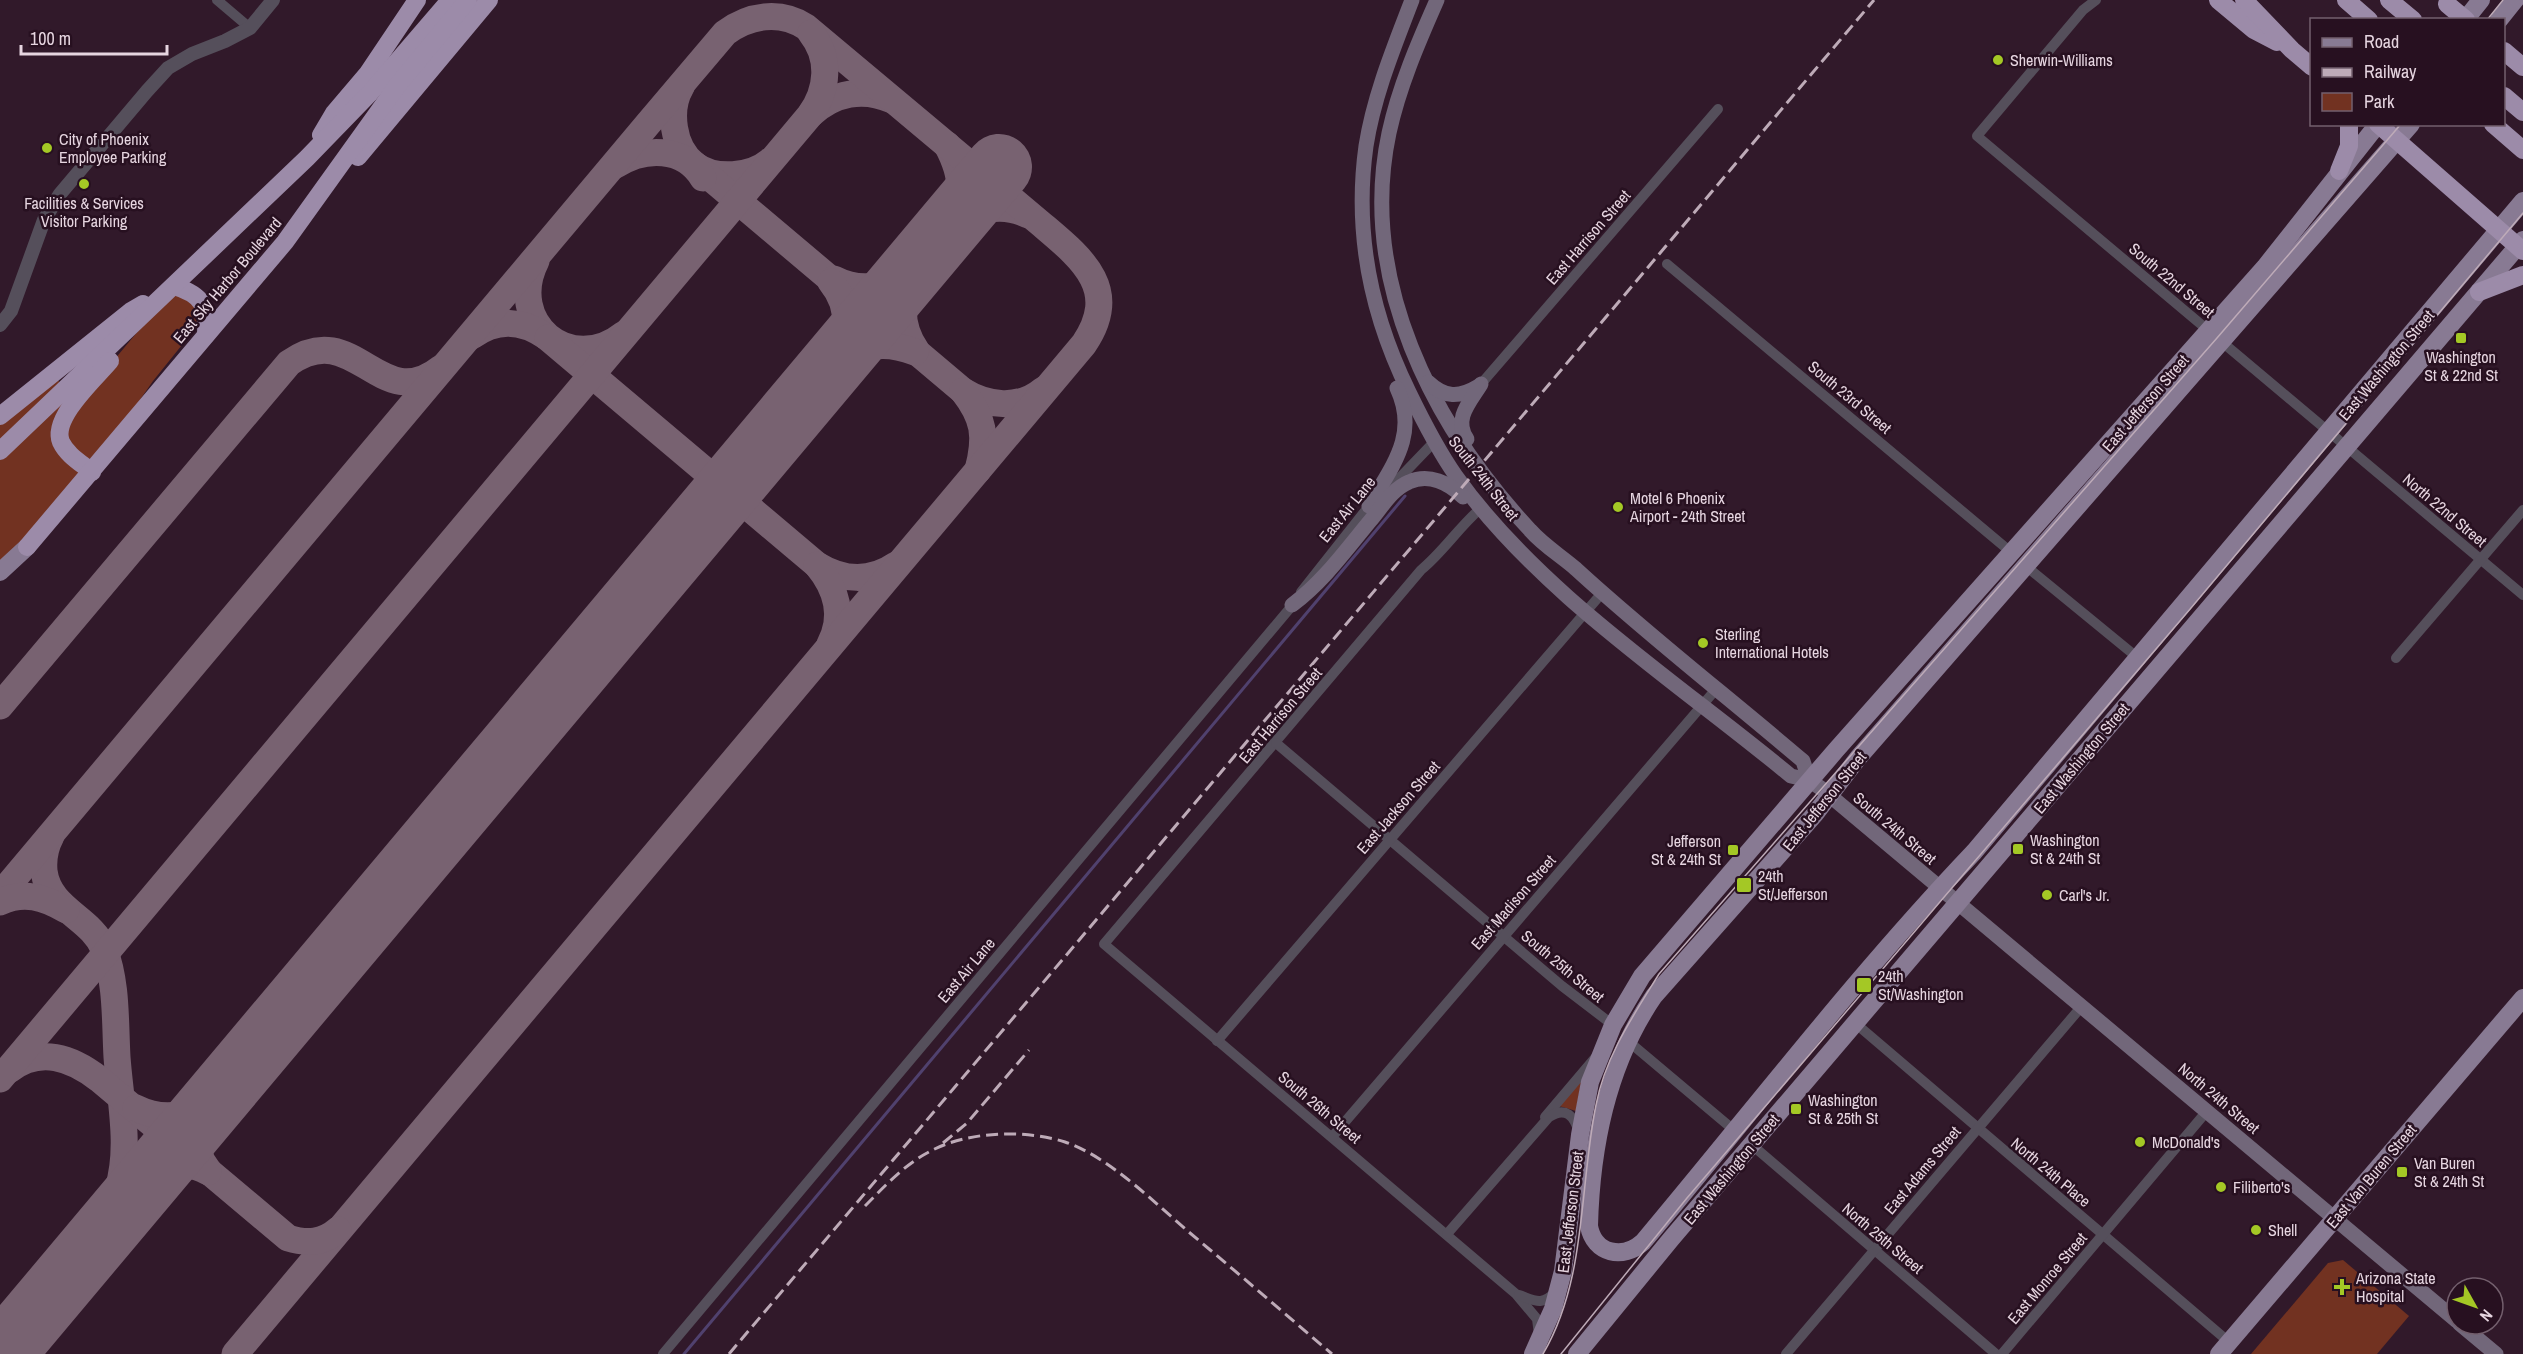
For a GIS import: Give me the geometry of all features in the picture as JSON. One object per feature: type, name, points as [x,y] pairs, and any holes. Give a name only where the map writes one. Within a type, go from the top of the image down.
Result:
[{"type":"highway","points":[[307,158],[334,113],[368,73],[417,0]]},
{"type":"highway","name":"East Sky Harbor Boulevard","points":[[0,451],[307,158],[370,93],[450,0]]},
{"type":"highway","name":"East Sky Harbor Boulevard","points":[[27,548],[301,221],[397,86],[468,0]]},
{"type":"highway","points":[[301,221],[342,177],[489,0]]},
{"type":"highway","points":[[2218,0],[2254,30],[2292,50]]},
{"type":"highway","points":[[2244,0],[2310,65]]},
{"type":"highway","points":[[2346,0],[2367,18]]},
{"type":"highway","points":[[2389,0],[2411,18]]},
{"type":"highway","points":[[2403,0],[2424,18]]},
{"type":"highway","points":[[2445,2],[2463,18]]},
{"type":"highway","points":[[2505,52],[2523,67]]},
{"type":"highway","points":[[2505,87],[2523,102]]},
{"type":"highway","points":[[2505,97],[2523,112]]},
{"type":"highway","points":[[2339,171],[2349,147],[2349,126]]},
{"type":"highway","points":[[2379,126],[2499,229],[2521,245]]},
{"type":"highway","points":[[2495,126],[2523,150]]},
{"type":"highway","points":[[2479,292],[2523,275]]},
{"type":"highway","points":[[0,416],[131,311],[171,288],[193,293],[204,305],[207,314],[206,334]]},
{"type":"highway","points":[[92,472],[64,446],[59,435],[60,423],[143,316]]},
{"type":"main road","name":"South 24th Street","points":[[1412,0],[1375,104],[1366,146],[1362,209],[1366,268],[1388,347],[1434,439],[1478,510],[1500,529],[1551,582],[1791,776],[1809,780],[1958,904]]},
{"type":"main road","name":"South 24th Street","points":[[1437,0],[1401,92],[1389,134],[1383,178],[1385,256],[1401,318],[1416,361],[1439,407],[1477,468],[1531,532],[1544,544],[1559,553],[1602,593],[1803,761],[1809,780]]},
{"type":"main road","points":[[2467,18],[2481,0]]},
{"type":"main road","points":[[2501,18],[2515,0]]},
{"type":"main road","name":"East Jefferson Street","points":[[1559,1289],[1569,1235],[1580,1135],[1590,1082],[1601,1050],[1629,996],[1658,956],[1809,780],[2265,267],[2339,171],[2377,126]]},
{"type":"main road","name":"East Jefferson Street","points":[[1605,1250],[1594,1240],[1589,1226],[1599,1126],[1611,1081],[1628,1041],[1654,996],[1829,796],[1858,758],[2223,343],[2409,126]]},
{"type":"main road","name":"East Washington Street","points":[[1605,1250],[1623,1252],[1637,1247],[1735,1131],[1813,1033],[1939,888],[1974,852],[2523,201]]},
{"type":"main road","name":"East Washington Street","points":[[1577,1354],[1603,1320],[1855,1023],[2521,245]]},
{"type":"main road","points":[[1385,256],[1382,283],[1386,302],[1402,353],[1433,421],[1434,439],[1454,449],[1492,500],[1520,527],[1531,532]]},
{"type":"main road","points":[[1366,268],[1367,308],[1378,344],[1404,405],[1406,420],[1400,452],[1369,506]]},
{"type":"main road","points":[[1426,380],[1444,394],[1451,395],[1464,394],[1481,384]]},
{"type":"main road","points":[[1481,384],[1462,415],[1461,428],[1499,484],[1559,553]]},
{"type":"main road","points":[[1292,605],[1312,591],[1388,500],[1410,482],[1425,479],[1450,485],[1478,510]]},
{"type":"main road","points":[[0,581],[15,567],[27,548]]},
{"type":"main road","name":"East Sky Harbor Boulevard","points":[[0,572],[27,548]]},
{"type":"main road","name":"East Washington Street","points":[[2154,638],[2237,575]]},
{"type":"main road","name":"East Jefferson Street","points":[[1903,674],[1995,602]]},
{"type":"main road","name":"North 24th Street","points":[[1958,904],[2445,1311]]},
{"type":"main road","name":"East Van Buren Street","points":[[2224,1348],[2523,998]]},
{"type":"main road","name":"East Jefferson Street","points":[[1537,1348],[1559,1289],[1568,1273],[1576,1217],[1595,1167]]},
{"type":"main road","points":[[1603,1320],[1619,1291],[1664,1238],[1676,1219],[1693,1182]]},
{"type":"main road","name":"North 24th Street","points":[[2475,1336],[2496,1354]]},
{"type":"street","points":[[217,0],[250,28]]},
{"type":"street","points":[[0,325],[11,311],[44,220],[60,194],[139,99],[168,68],[192,54],[250,28],[273,0]]},
{"type":"street","name":"South 22nd Street","points":[[2096,0],[2083,10],[1977,136],[2347,447]]},
{"type":"street","name":"East Harrison Street","points":[[1481,384],[1718,109]]},
{"type":"street","name":"South 23rd Street","points":[[1667,264],[2012,553]]},
{"type":"street","name":"East Air Lane","points":[[1292,605],[1310,579],[1409,457],[1434,439]]},
{"type":"street","name":"East Air Lane","points":[[663,1354],[1292,605],[1314,582],[1397,479],[1434,439]]},
{"type":"street","name":"North 22nd Street","points":[[2347,447],[2523,595]]},
{"type":"street","name":"East Harrison Street","points":[[1104,944],[1421,570],[1434,560],[1478,510]]},
{"type":"street","points":[[2396,658],[2523,510]]},
{"type":"street","points":[[2027,567],[2138,658]]},
{"type":"street","name":"East Jackson Street","points":[[1217,1041],[1602,593]]},
{"type":"street","name":"East Madison Street","points":[[1332,1137],[1717,687]]},
{"type":"street","name":"South 25th Street","points":[[1276,743],[1562,986],[1613,1025]]},
{"type":"street","name":"South 26th Street","points":[[1104,944],[1516,1294],[1537,1319],[1537,1348]]},
{"type":"street","name":"East Adams Street","points":[[1786,1354],[2082,1006]]},
{"type":"street","name":"North 24th Place","points":[[1855,1023],[2103,1235],[2224,1348]]},
{"type":"street","points":[[1628,1041],[1735,1131]]},
{"type":"street","name":"East Jefferson Street","points":[[1447,1234],[1601,1050]]},
{"type":"street","name":"East Jefferson Street","points":[[1540,1125],[1555,1113],[1565,1112],[1574,1118],[1580,1135]]},
{"type":"street","name":"East Monroe Street","points":[[2002,1354],[2207,1112]]},
{"type":"street","name":"North 25th Street","points":[[1752,1145],[1996,1354]]},
{"type":"street","name":"South 26th Street","points":[[1516,1294],[1537,1302],[1544,1301],[1559,1289]]},
{"type":"green space","points":[[175,295],[183,295],[197,305],[198,325],[153,381],[121,427],[94,457],[89,459],[79,457],[63,429],[69,414],[144,324]]},
{"type":"green space","points":[[58,380],[60,383],[0,442],[0,424]]},
{"type":"green space","points":[[67,397],[58,413],[82,473],[0,564],[0,459]]},
{"type":"green space","points":[[1582,1077],[1576,1111],[1559,1106]]},
{"type":"green space","name":"Arizona State Hospital","points":[[2343,1260],[2409,1316],[2377,1354],[2251,1354],[2328,1263]]},
{"type":"waterway","points":[[684,1354],[1405,496]]},
{"type":"taxiway","points":[[0,895],[647,125],[725,33],[734,27],[765,17],[786,18],[806,27],[1069,248],[1082,261],[1091,275],[1097,290],[1099,306],[1095,324],[1084,344],[235,1354]]},
{"type":"taxiway","points":[[0,1079],[810,115],[821,95],[825,74],[822,53],[811,33]]},
{"type":"taxiway","points":[[681,87],[674,106],[674,128],[681,149],[695,165],[712,173],[733,175],[753,170],[770,161]]},
{"type":"taxiway","points":[[811,114],[829,101],[849,94],[870,94],[892,100]]},
{"type":"taxiway","points":[[944,232],[951,220],[960,189],[957,168],[947,145]]},
{"type":"taxiway","points":[[616,165],[639,155],[663,153],[685,160],[703,178]]},
{"type":"taxiway","points":[[694,164],[963,391],[982,400],[1003,404],[1024,401],[1043,390]]},
{"type":"taxiway","points":[[942,235],[961,220],[993,208],[1016,210],[1028,215]]},
{"type":"taxiway","points":[[536,261],[529,283],[529,304],[536,322],[548,336],[564,346],[583,349],[603,346],[624,334]]},
{"type":"taxiway","points":[[915,267],[904,298],[904,319],[906,330],[916,350]]},
{"type":"taxiway","points":[[834,279],[855,286],[876,286],[886,284],[915,267]]},
{"type":"taxiway","points":[[830,368],[841,347],[846,325],[843,303],[831,282]]},
{"type":"taxiway","points":[[472,336],[490,326],[510,323],[529,327],[547,337]]},
{"type":"taxiway","points":[[548,338],[817,565],[847,577],[867,577],[896,565]]},
{"type":"taxiway","points":[[831,367],[851,354],[881,345],[915,352]]},
{"type":"taxiway","points":[[0,706],[289,363],[312,352],[332,351],[350,357],[383,376],[400,381],[419,380],[441,368]]},
{"type":"taxiway","points":[[963,391],[975,410],[982,428],[983,437],[978,470]]},
{"type":"taxiway","points":[[817,565],[829,583],[836,603],[837,623],[830,644]]},
{"type":"taxiway","points":[[51,836],[44,862],[47,884],[62,904],[98,938],[108,962],[115,1002],[124,1140],[122,1173],[108,1213],[65,1279]]},
{"type":"taxiway","points":[[0,902],[26,896],[42,899],[66,910]]},
{"type":"taxiway","points":[[9,1070],[32,1058],[44,1057],[78,1065],[99,1079],[288,1238],[302,1241],[321,1240],[338,1230]]},
{"type":"taxiway","points":[[136,1108],[160,1115],[182,1114],[203,1106],[223,1091]]},
{"type":"taxiway","points":[[208,1170],[198,1151],[199,1132],[207,1114],[219,1097]]},
{"type":"taxiway","points":[[140,1190],[172,1168],[189,1165],[208,1172]]},
{"type":"runway","points":[[2,1354],[999,167]]},
{"type":"tram line","points":[[2489,18],[2503,0]]},
{"type":"tram line","points":[[1543,1354],[1557,1325],[1575,1264],[1591,1136],[1600,1087],[1621,1037],[1659,974],[2217,338],[2399,126]]},
{"type":"tram line","points":[[1561,1354],[1687,1198],[2191,608],[2523,213]]},
{"type":"railway","points":[[729,1354],[1874,0]]},
{"type":"railway","points":[[943,1143],[967,1123],[1029,1050]]},
{"type":"railway","points":[[865,1206],[910,1164],[927,1153],[959,1140],[977,1136],[1013,1134],[1065,1142],[1098,1158],[1131,1182],[1332,1354]]},
{"type":"place","name":"Sherwin-Williams","points":[[1998,60]]},
{"type":"place","name":"City of Phoenix Employee Parking","points":[[47,148]]},
{"type":"place","name":"Facilities & Services Visitor Parking","points":[[84,184]]},
{"type":"place","name":"Washington St & 22nd St","points":[[2461,338]]},
{"type":"place","name":"Motel 6 Phoenix Airport - 24th Street","points":[[1618,507]]},
{"type":"place","name":"Sterling International Hotels","points":[[1703,643]]},
{"type":"place","name":"Washington St & 24th St","points":[[2018,849]]},
{"type":"place","name":"Jefferson St & 24th St","points":[[1733,850]]},
{"type":"place","name":"24th St/Jefferson","points":[[1744,885]]},
{"type":"place","name":"Carl's Jr.","points":[[2047,895]]},
{"type":"place","name":"24th St/Washington","points":[[1864,985]]},
{"type":"place","name":"Washington St & 25th St","points":[[1796,1109]]},
{"type":"place","name":"McDonald's","points":[[2140,1142]]},
{"type":"place","name":"Van Buren St & 24th St","points":[[2402,1172]]},
{"type":"place","name":"Filiberto's","points":[[2221,1187]]},
{"type":"place","name":"Shell","points":[[2256,1230]]},
{"type":"place","name":"Arizona State Hospital","points":[[2342,1287]]}]
